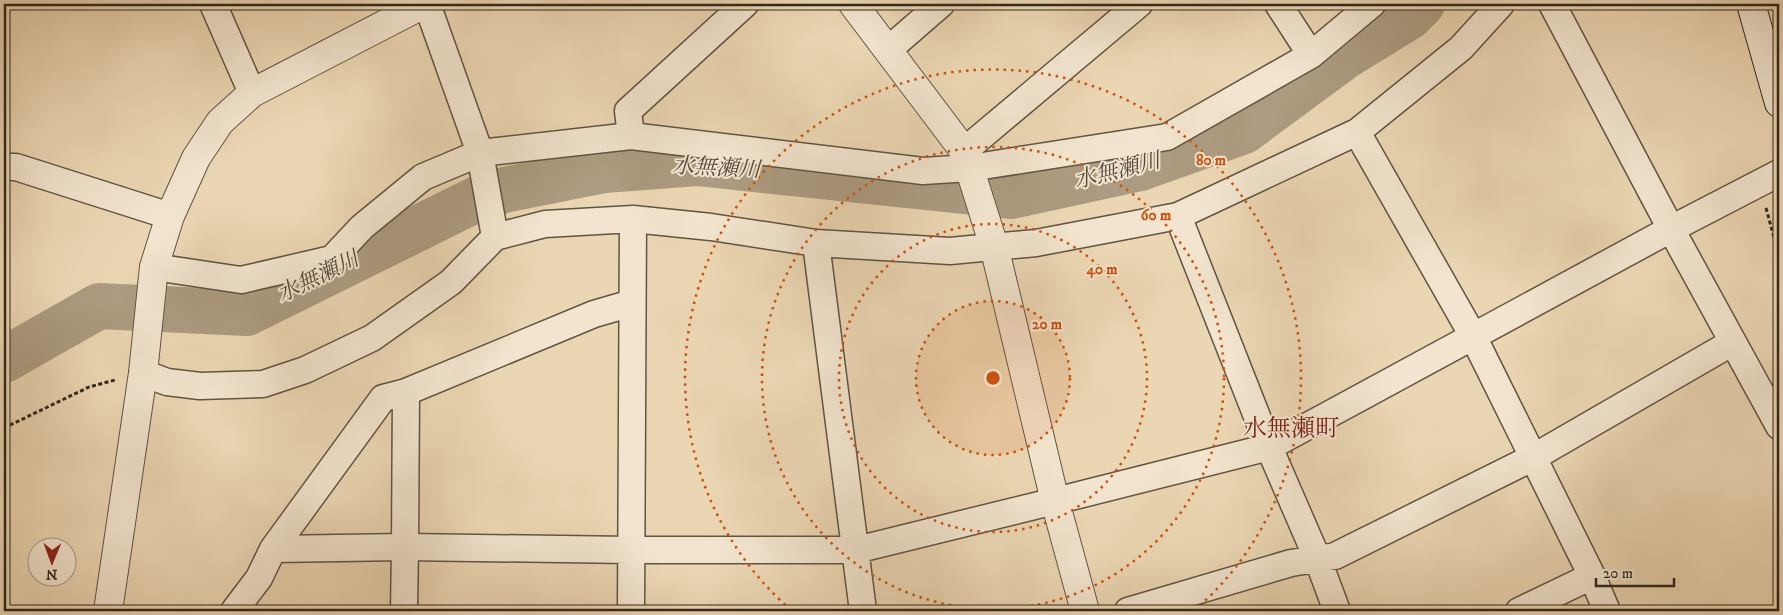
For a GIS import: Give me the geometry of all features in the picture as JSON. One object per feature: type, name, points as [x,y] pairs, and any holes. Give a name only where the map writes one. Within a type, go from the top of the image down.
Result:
[{"type":"street","points":[[213,4],[252,93]]},
{"type":"street","points":[[108,611],[143,373],[154,266],[170,216],[196,158],[220,122],[252,93],[425,4],[480,153],[495,237]]},
{"type":"street","points":[[631,136],[628,111],[745,4]]},
{"type":"street","points":[[852,4],[888,50],[969,166],[992,241],[1055,501],[1085,611]]},
{"type":"street","points":[[888,50],[941,4]]},
{"type":"street","points":[[969,166],[1139,4]]},
{"type":"street","points":[[1278,4],[1311,55]]},
{"type":"street","points":[[154,266],[241,280],[332,259],[362,227],[424,177],[480,153],[631,136],[923,171],[1166,137],[1311,55],[1372,4]]},
{"type":"street","points":[[143,373],[167,382],[200,386],[263,384],[306,370],[372,338],[436,294],[451,282],[495,237],[545,224],[633,219],[711,227],[816,243],[950,250],[992,241],[1036,243],[1178,216],[1357,132],[1461,48],[1501,4]]},
{"type":"street","points":[[1552,4],[1671,229],[1779,426]]},
{"type":"street","points":[[1751,4],[1779,103]]},
{"type":"street","points":[[1357,132],[1473,336],[1592,576],[1607,611]]},
{"type":"street","points":[[4,167],[16,167],[170,216]]},
{"type":"street","points":[[273,549],[405,547],[630,550],[856,550],[1055,501],[1269,447],[1671,229],[1779,173]]},
{"type":"street","points":[[1178,216],[1269,447],[1318,560],[1336,611]]},
{"type":"street","points":[[630,611],[633,219]]},
{"type":"street","points":[[816,243],[863,611]]},
{"type":"street","points":[[234,611],[259,578],[273,549],[383,398],[406,392],[594,314],[632,303]]},
{"type":"street","points":[[1128,611],[1290,563],[1335,556],[1534,457],[1733,342]]},
{"type":"street","points":[[404,611],[406,392]]},
{"type":"street","points":[[1519,611],[1592,576]]},
{"type":"path","points":[[1765,204],[1779,256]]},
{"type":"path","points":[[4,428],[88,387],[143,373]]},
{"type":"waterway","name":"水無瀬川","points":[[4,360],[99,306],[247,313],[477,199],[504,190],[604,170],[697,163],[1011,196],[1140,168],[1244,131],[1344,57],[1409,17],[1422,4]]},
{"type":"district","name":"水無瀬町","points":[[1291,429]]}]
